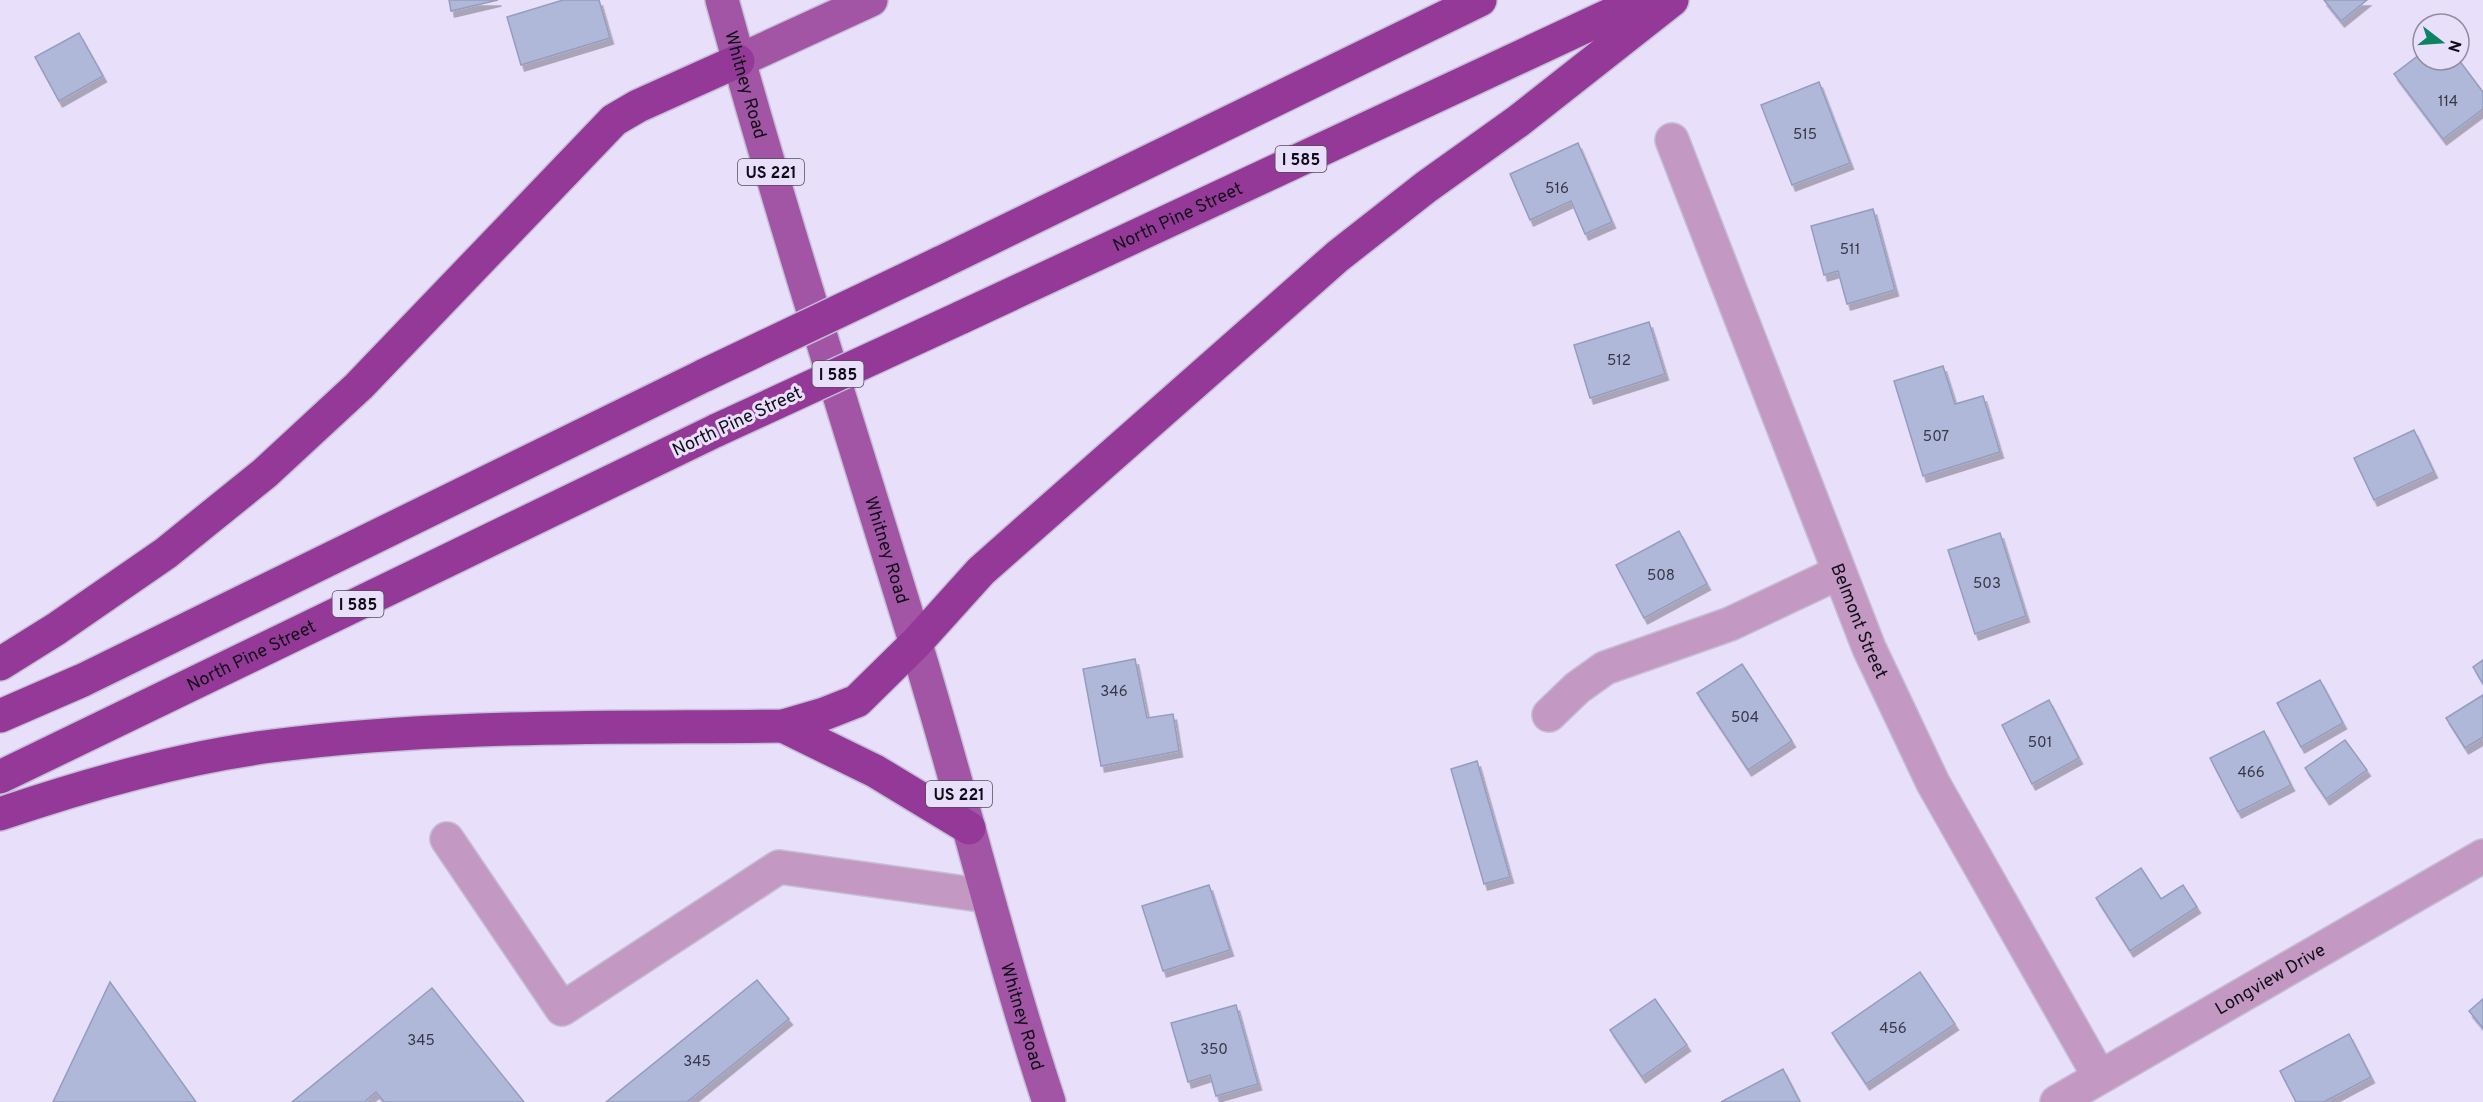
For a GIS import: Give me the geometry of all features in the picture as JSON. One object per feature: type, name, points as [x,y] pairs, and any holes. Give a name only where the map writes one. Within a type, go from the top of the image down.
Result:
[{"type":"highway","points":[[0,716],[84,680],[705,375],[1480,0]]},
{"type":"highway","name":"North Pine Street","points":[[0,777],[717,430],[1642,0]]},
{"type":"highway","points":[[0,814],[73,789],[160,767],[270,746],[381,734],[783,726],[857,701],[916,643],[981,571],[1338,256],[1426,187],[1517,122],[1672,0]]},
{"type":"highway","points":[[0,664],[56,629],[166,553],[266,473],[359,386],[614,120],[638,106],[738,61]]},
{"type":"highway","points":[[783,726],[875,771],[969,828]]},
{"type":"main road","name":"Whitney Road","points":[[722,0],[823,346],[916,643],[1020,1016],[1049,1102]]},
{"type":"main road","points":[[738,61],[871,0]]},
{"type":"street","name":"Belmont Street","points":[[1672,140],[1869,648],[1933,783],[2099,1076]]},
{"type":"street","points":[[1549,715],[1576,688],[1605,668],[1730,624],[1838,573]]},
{"type":"street","points":[[447,838],[562,1009],[778,867],[987,896]]},
{"type":"street","name":"Longview Drive","points":[[2057,1102],[2483,856]]},
{"type":"building","points":[[449,0],[498,0],[451,11]]},
{"type":"building","points":[[563,0],[599,0],[610,38],[521,65],[507,17]]},
{"type":"building","points":[[2324,0],[2367,0],[2341,21]]},
{"type":"building","points":[[79,33],[103,76],[59,101],[35,57]]},
{"type":"building","points":[[2411,61],[2411,72],[2468,72],[2483,92],[2483,109],[2443,139],[2394,74]]},
{"type":"building","points":[[1819,82],[1850,163],[1792,185],[1761,105]]},
{"type":"building","points":[[1578,143],[1612,222],[1585,234],[1571,201],[1530,220],[1510,174]]},
{"type":"building","points":[[1873,209],[1895,290],[1847,304],[1838,271],[1824,275],[1811,226]]},
{"type":"building","points":[[1649,322],[1665,374],[1590,398],[1574,345]]},
{"type":"building","points":[[1943,366],[1955,404],[1983,396],[2000,452],[1923,476],[1894,381]]},
{"type":"building","points":[[2414,430],[2434,472],[2374,500],[2354,458]]},
{"type":"building","points":[[1679,531],[1707,584],[1644,618],[1616,565]]},
{"type":"building","points":[[2000,533],[2026,616],[1975,634],[1948,550]]},
{"type":"building","points":[[1135,659],[1147,718],[1173,714],[1179,751],[1101,766],[1083,669]]},
{"type":"building","points":[[2483,660],[2483,684],[2473,667]]},
{"type":"building","points":[[1742,664],[1792,741],[1748,770],[1697,693]]},
{"type":"building","points":[[2320,680],[2343,723],[2301,747],[2277,703]]},
{"type":"building","points":[[2483,695],[2483,737],[2465,748],[2446,718]]},
{"type":"building","points":[[2049,700],[2079,758],[2032,784],[2002,725]]},
{"type":"building","points":[[2264,731],[2291,785],[2238,812],[2210,758]]},
{"type":"building","points":[[2345,740],[2367,770],[2326,799],[2305,768]]},
{"type":"building","points":[[1477,761],[1510,877],[1484,884],[1451,769]]},
{"type":"building","points":[[2141,868],[2161,899],[2183,885],[2197,907],[2130,951],[2096,898]]},
{"type":"building","points":[[1209,885],[1230,950],[1163,971],[1142,906]]},
{"type":"building","points":[[1920,972],[1955,1024],[1866,1084],[1832,1033]]},
{"type":"building","points":[[757,980],[789,1019],[687,1102],[606,1102]]},
{"type":"building","points":[[110,982],[196,1102],[53,1102]]},
{"type":"building","points":[[432,988],[524,1102],[384,1102],[376,1092],[364,1102],[292,1102]]},
{"type":"building","points":[[1655,999],[1687,1045],[1642,1077],[1610,1030]]},
{"type":"building","points":[[2483,999],[2483,1028],[2469,1011]]},
{"type":"building","points":[[1236,1005],[1258,1084],[1216,1096],[1210,1075],[1188,1082],[1171,1023]]},
{"type":"building","points":[[2349,1034],[2371,1077],[2324,1102],[2296,1102],[2280,1071]]},
{"type":"building","points":[[1783,1069],[1800,1102],[1721,1102]]}]
